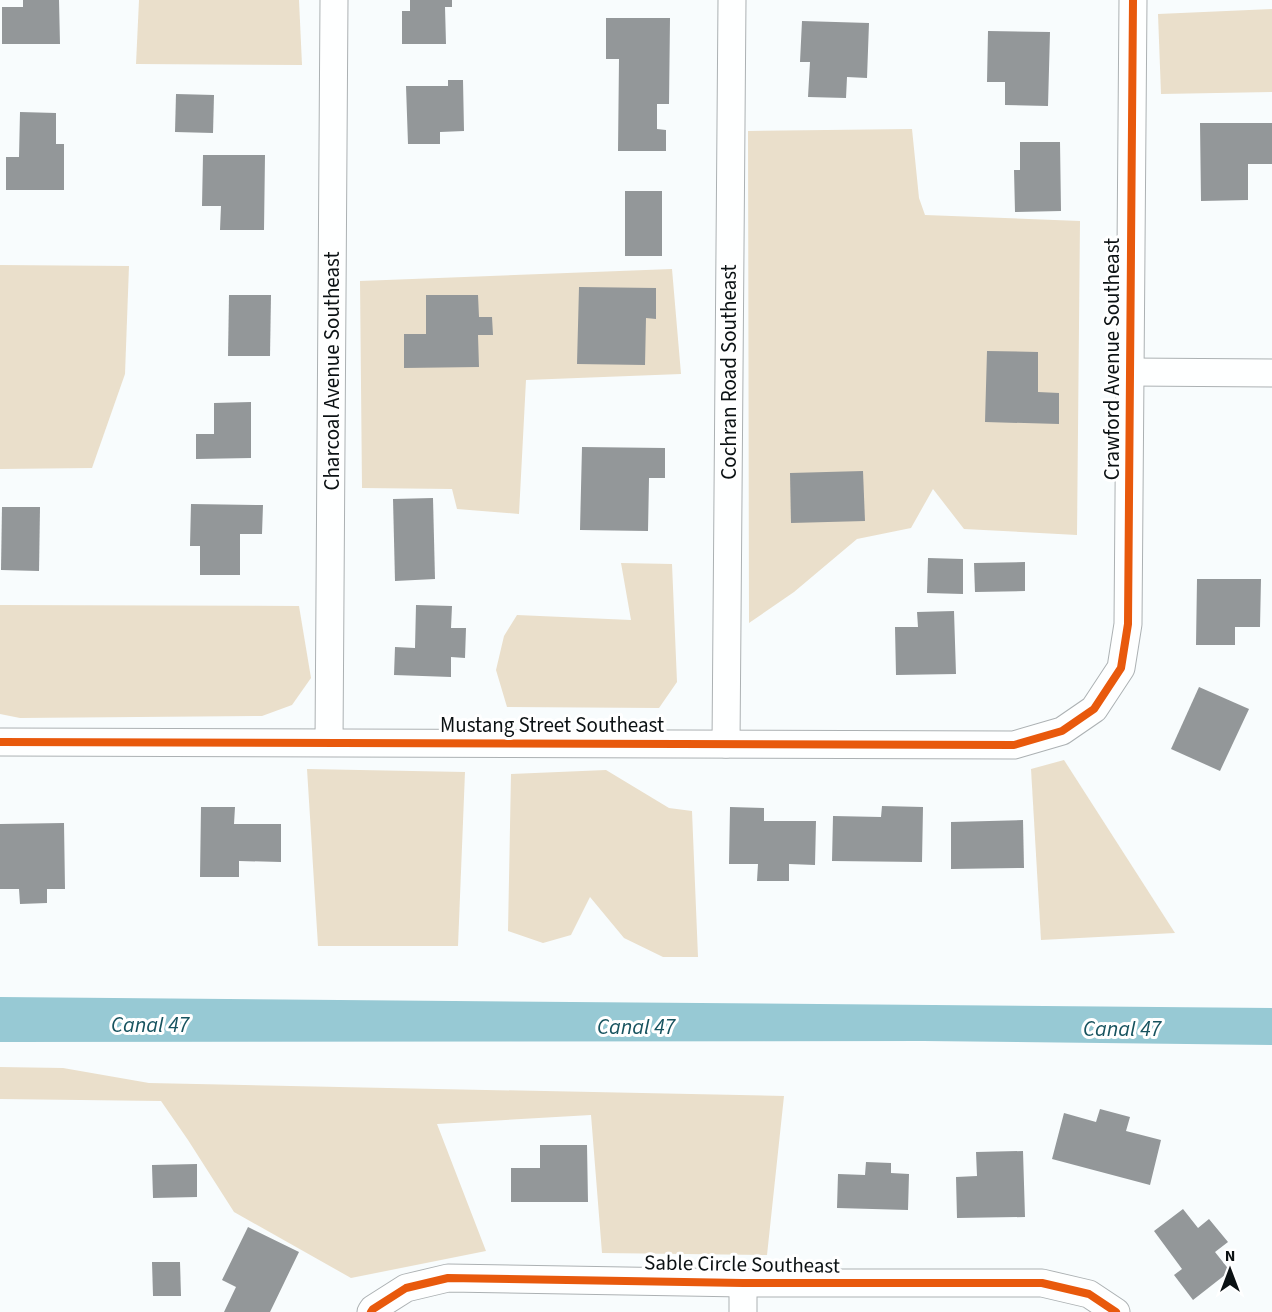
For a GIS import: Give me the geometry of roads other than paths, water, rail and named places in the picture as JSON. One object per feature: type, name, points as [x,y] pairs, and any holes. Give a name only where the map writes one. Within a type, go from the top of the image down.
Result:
[{"type":"street","name":"Charcoal Avenue Southeast","points":[[329,742],[334,0]]},
{"type":"street","name":"Cochran Road Southeast","points":[[726,744],[732,0]]},
{"type":"street","name":"Crawford Avenue Southeast","points":[[1094,709],[1121,668],[1128,624],[1133,0]]},
{"type":"street","points":[[1130,372],[1272,373]]},
{"type":"street","name":"Mustang Street Southeast","points":[[0,742],[1014,745],[1062,731],[1094,709]]},
{"type":"street","name":"Sable Circle Southeast","points":[[371,1312],[406,1287],[448,1278],[743,1283],[1042,1283],[1089,1294],[1116,1312]]},
{"type":"street","points":[[743,1283],[743,1312]]},
{"type":"water","name":"Canal 47","points":[[0,997],[1272,1008],[1272,1045],[923,1041],[0,1042]]}]
